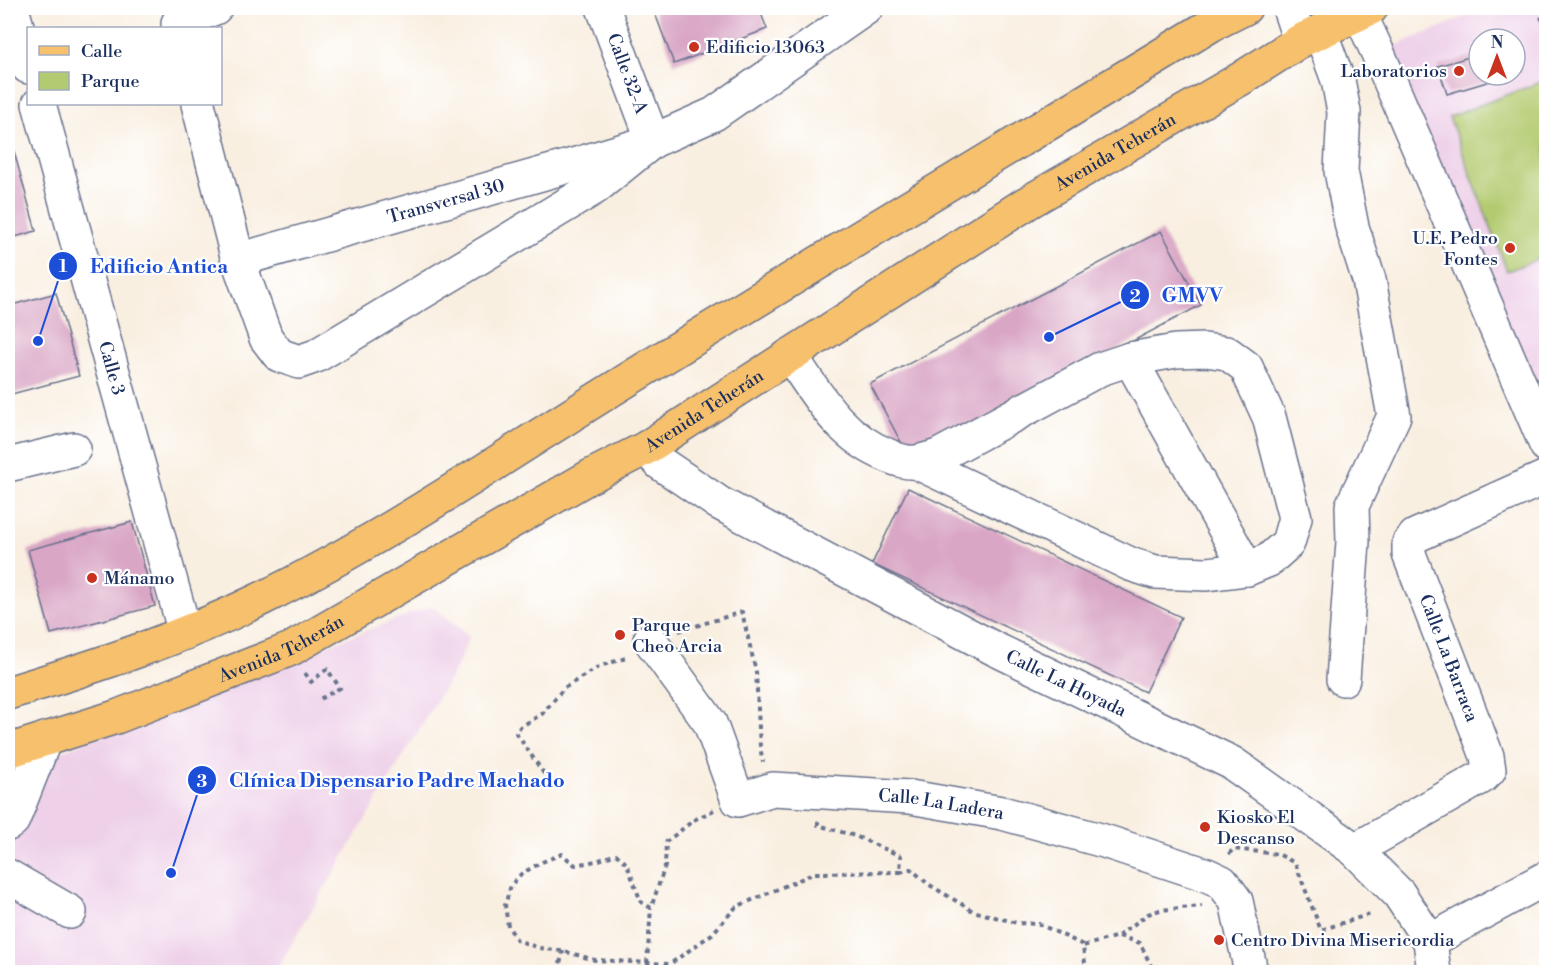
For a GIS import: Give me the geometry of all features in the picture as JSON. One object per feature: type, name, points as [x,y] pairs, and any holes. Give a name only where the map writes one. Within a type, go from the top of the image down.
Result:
[{"type":"main road","points":[[8,693],[73,674],[185,633],[261,599],[389,530],[633,376],[1211,25],[1245,8]]},
{"type":"main road","name":"Avenida Teherán","points":[[8,751],[116,717],[291,650],[579,483],[646,447],[1027,203],[1310,36],[1365,10]]},
{"type":"street","points":[[12,8],[27,63]]},
{"type":"street","points":[[176,20],[215,8]]},
{"type":"street","name":"Calle 32-A","points":[[603,8],[652,141]]},
{"type":"street","name":"Transversal 30","points":[[238,260],[588,175],[652,141],[714,114],[866,8]]},
{"type":"street","points":[[1289,8],[1338,80],[1344,112],[1341,171],[1352,227],[1369,280],[1394,416],[1352,506],[1353,542],[1343,679]]},
{"type":"street","points":[[1365,10],[1377,51],[1546,446]]},
{"type":"street","name":"Calle 3","points":[[39,105],[185,633]]},
{"type":"street","points":[[198,105],[238,260],[266,338],[279,356],[299,362],[316,356],[588,175]]},
{"type":"street","points":[[790,355],[826,408],[846,431],[873,450],[900,461],[916,462],[938,456],[1100,369],[1130,359],[1176,351],[1205,350],[1227,353],[1246,367],[1269,417],[1295,518],[1288,543],[1269,560],[1247,569],[1207,574],[1155,572],[1138,567],[916,462]]},
{"type":"street","points":[[1130,359],[1247,569]]},
{"type":"street","name":"Calle La Hoyada","points":[[646,447],[660,463],[719,504],[995,650],[1232,763],[1355,850],[1399,894],[1432,957]]},
{"type":"street","points":[[8,465],[74,449]]},
{"type":"street","name":"Calle La Barraca","points":[[1355,850],[1482,777],[1489,770],[1487,756],[1409,554],[1409,543],[1415,536],[1546,477]]},
{"type":"street","points":[[650,640],[710,723],[738,800]]},
{"type":"street","points":[[8,824],[13,820],[45,739]]},
{"type":"street","name":"Calle La Ladera","points":[[738,800],[773,789],[910,797],[1002,813],[1104,841],[1215,878]]},
{"type":"street","points":[[8,876],[70,912]]},
{"type":"street","points":[[1215,878],[1236,901],[1251,972]]},
{"type":"street","points":[[1432,957],[1546,878]]},
{"type":"path","points":[[1538,8],[1546,30]]},
{"type":"path","points":[[549,780],[516,733],[520,727],[542,714],[564,688],[600,666],[635,656],[650,640],[742,612],[756,672],[760,747],[765,770],[773,789]]},
{"type":"path","points":[[305,672],[311,682],[327,669],[340,688],[318,700]]},
{"type":"path","points":[[647,963],[651,908],[665,866],[666,842],[694,819],[738,800]]},
{"type":"path","points":[[817,814],[818,825],[855,836],[901,856],[900,872]]},
{"type":"path","points":[[1083,946],[1118,936],[1148,914],[1160,910],[1202,906],[1217,900],[1208,890],[1233,849],[1278,854],[1295,863],[1321,930],[1370,914]]},
{"type":"path","points":[[651,908],[641,902],[627,864],[616,854],[575,865],[562,854],[542,862],[521,874],[511,885],[505,905],[508,926],[517,940],[539,948],[563,951],[595,960],[670,964],[712,934],[736,908],[815,873],[900,872],[911,869],[928,884],[973,911],[1017,923],[1039,924],[1081,944],[1086,972]]},
{"type":"path","points":[[1118,936],[1140,943],[1154,972]]},
{"type":"path","points":[[558,972],[563,951]]},
{"type":"path","points":[[818,970],[848,972]]},
{"type":"shaded area","name":"U.E. Pedro Fontes","points":[[1486,8],[1546,8],[1546,420],[1388,49]]},
{"type":"shaded area","points":[[432,606],[469,637],[458,664],[275,972],[8,972],[8,773],[283,662]]},
{"type":"green space","points":[[1546,80],[1546,256],[1507,271],[1449,117]]},
{"type":"building","name":"Edificio 13063","points":[[653,8],[759,8],[767,29],[674,64]]},
{"type":"building","points":[[1467,58],[1467,87],[1470,87],[1447,94],[1438,66]]},
{"type":"building","points":[[13,148],[36,231],[8,239],[8,150]]},
{"type":"building","points":[[1161,231],[1201,305],[910,459],[870,384]]},
{"type":"building","points":[[56,293],[79,376],[8,395],[8,306]]},
{"type":"building","points":[[908,488],[1181,617],[1145,692],[872,564]]},
{"type":"building","name":"Mánamo","points":[[132,522],[155,606],[51,634],[28,550]]},
{"type":"place","name":"Edificio 13063","points":[[694,47]]},
{"type":"place","name":"Laboratorios","points":[[1459,71]]},
{"type":"place","name":"U.E. Pedro Fontes","points":[[1510,248]]},
{"type":"place","name":"GMVV","points":[[1049,337]]},
{"type":"place","name":"Edificio Antica","points":[[38,341]]},
{"type":"place","name":"Mánamo","points":[[92,578]]},
{"type":"place","name":"Parque Cheo Arcia","points":[[620,635]]},
{"type":"place","name":"Kiosko El Descanso","points":[[1205,827]]},
{"type":"place","name":"Clínica Dispensario Padre Machado","points":[[171,873]]},
{"type":"place","name":"Centro Divina Misericordia","points":[[1219,940]]}]
